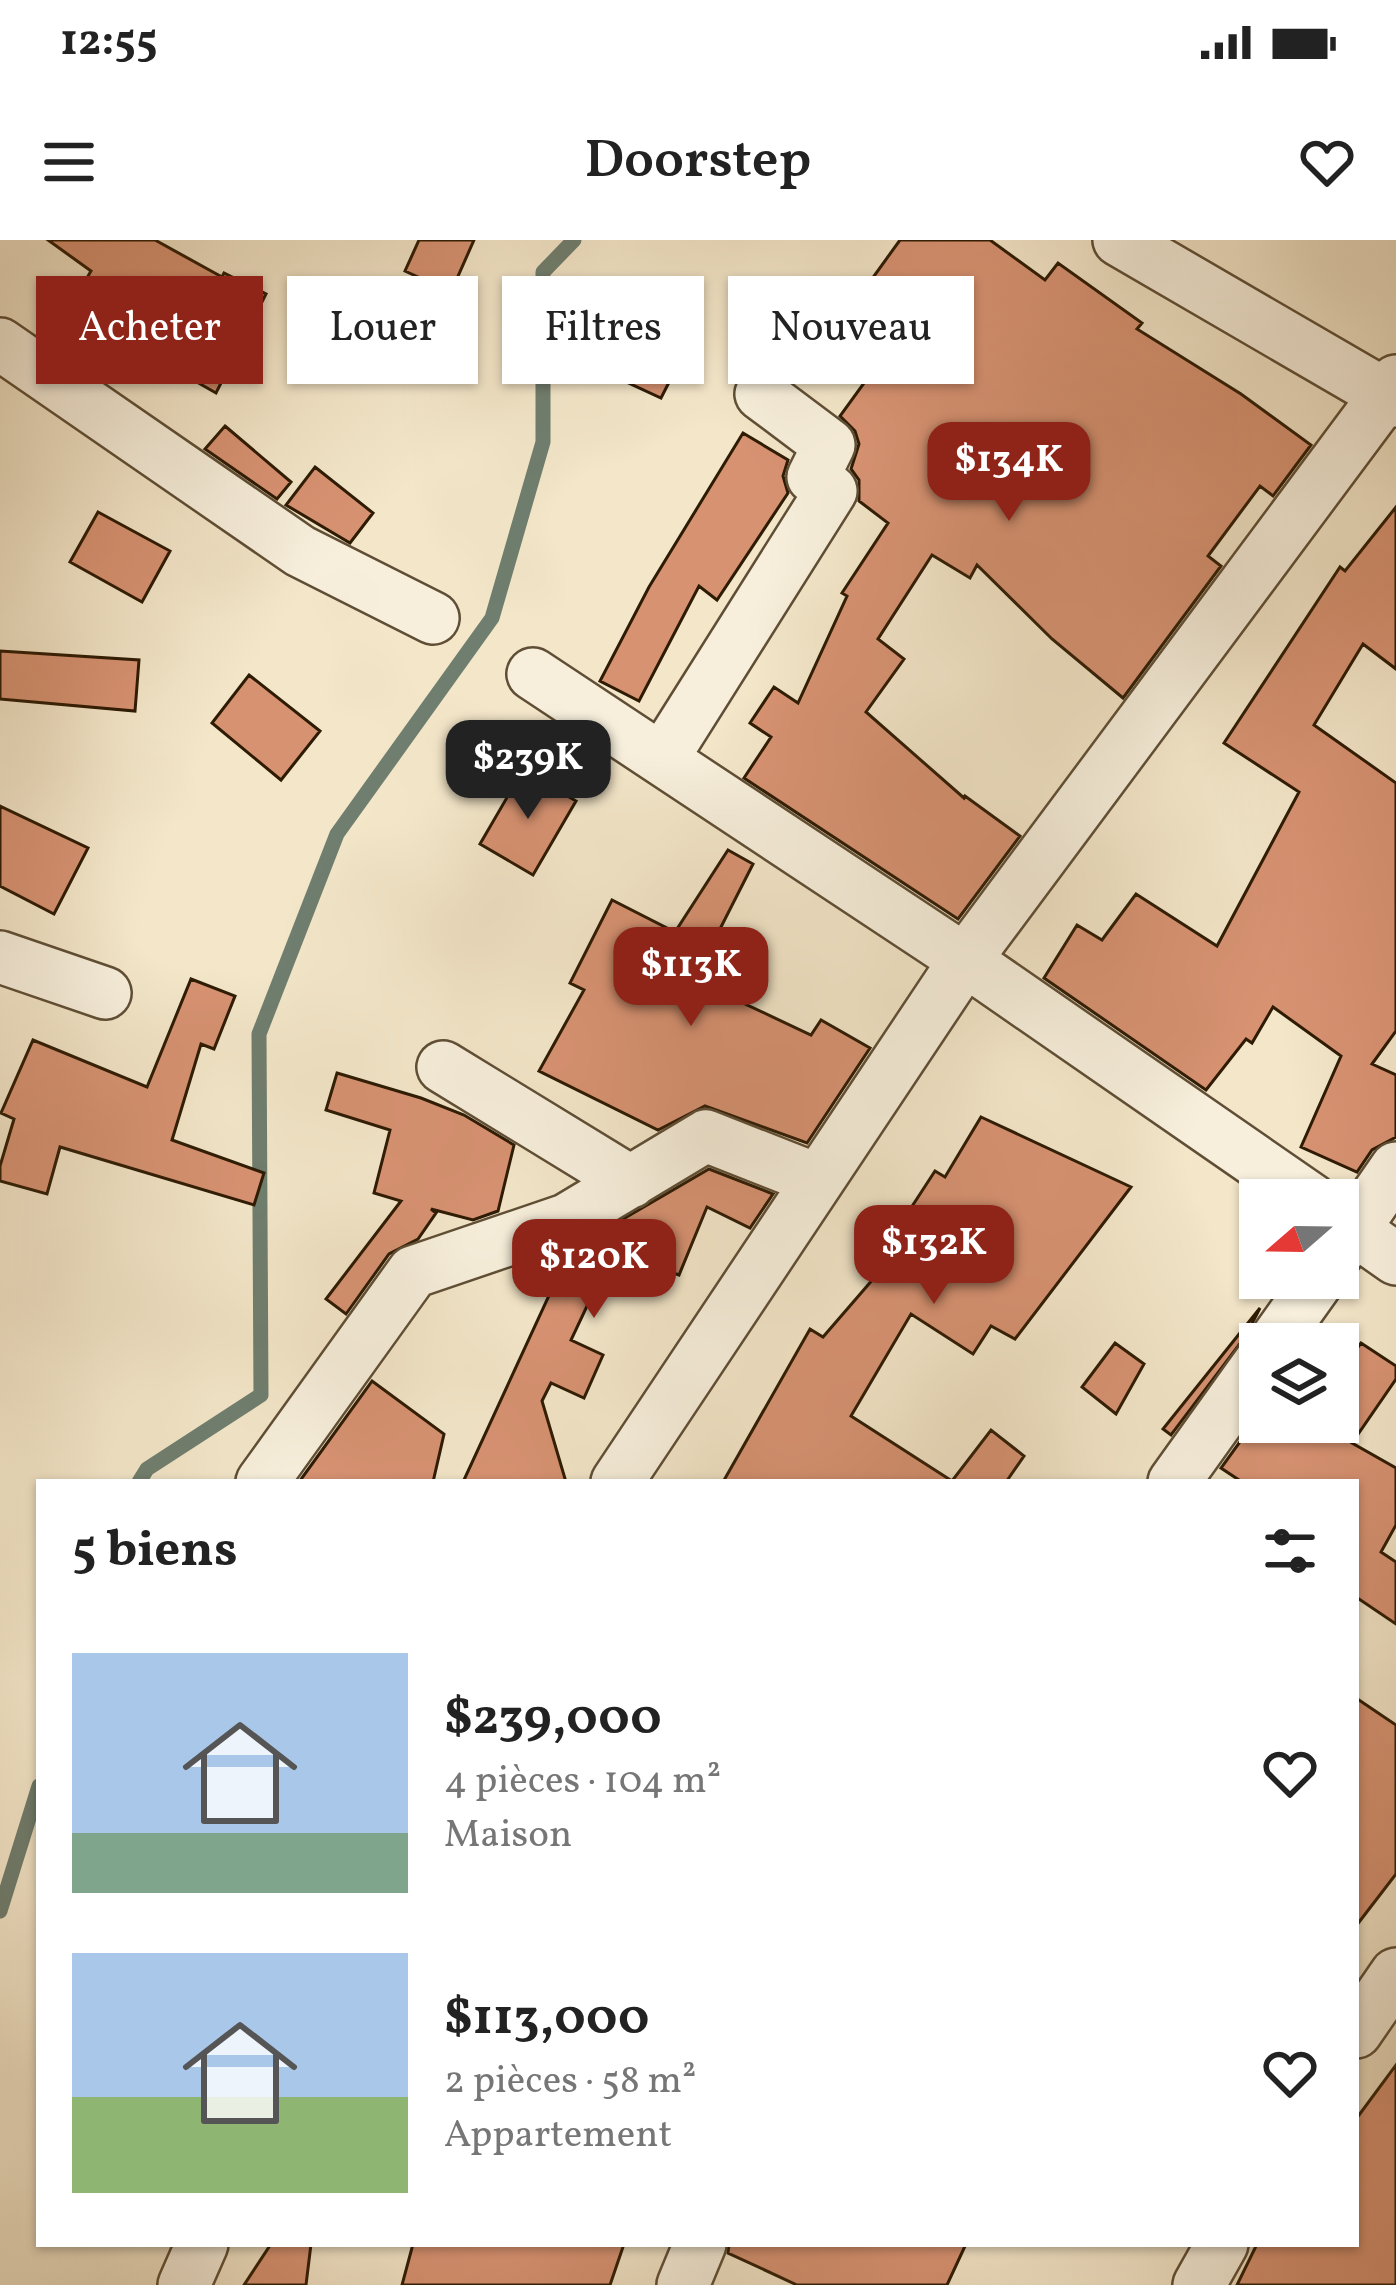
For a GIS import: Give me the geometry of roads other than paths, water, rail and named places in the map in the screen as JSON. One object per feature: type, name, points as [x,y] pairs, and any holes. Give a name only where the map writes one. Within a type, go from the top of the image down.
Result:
[{"type":"street","points":[[618,1479],[965,960],[1393,392],[1119,240]]},
{"type":"street","points":[[2,350],[300,551],[433,618]]},
{"type":"street","points":[[662,759],[832,491],[813,477],[829,445],[761,394]]},
{"type":"street","points":[[533,674],[965,960],[1282,1179]]},
{"type":"street","points":[[0,957],[105,993]]},
{"type":"street","points":[[442,1066],[631,1182]]},
{"type":"street","points":[[264,1479],[413,1272],[566,1220],[706,1136],[818,1180]]},
{"type":"street","points":[[1359,1213],[1396,1168]]},
{"type":"street","points":[[1359,1241],[1396,1259]]},
{"type":"street","points":[[1176,1479],[1239,1391]]},
{"type":"street","points":[[1359,2028],[1396,1974]]},
{"type":"street","points":[[184,2285],[201,2247]]},
{"type":"street","points":[[682,2285],[699,2247]]},
{"type":"street","points":[[1199,2285],[1220,2247]]},
{"type":"waterway","points":[[141,1479],[147,1469],[261,1395],[259,1034],[337,834],[492,618],[543,442],[543,272],[574,240]]},
{"type":"waterway","points":[[0,1911],[36,1796]]}]
